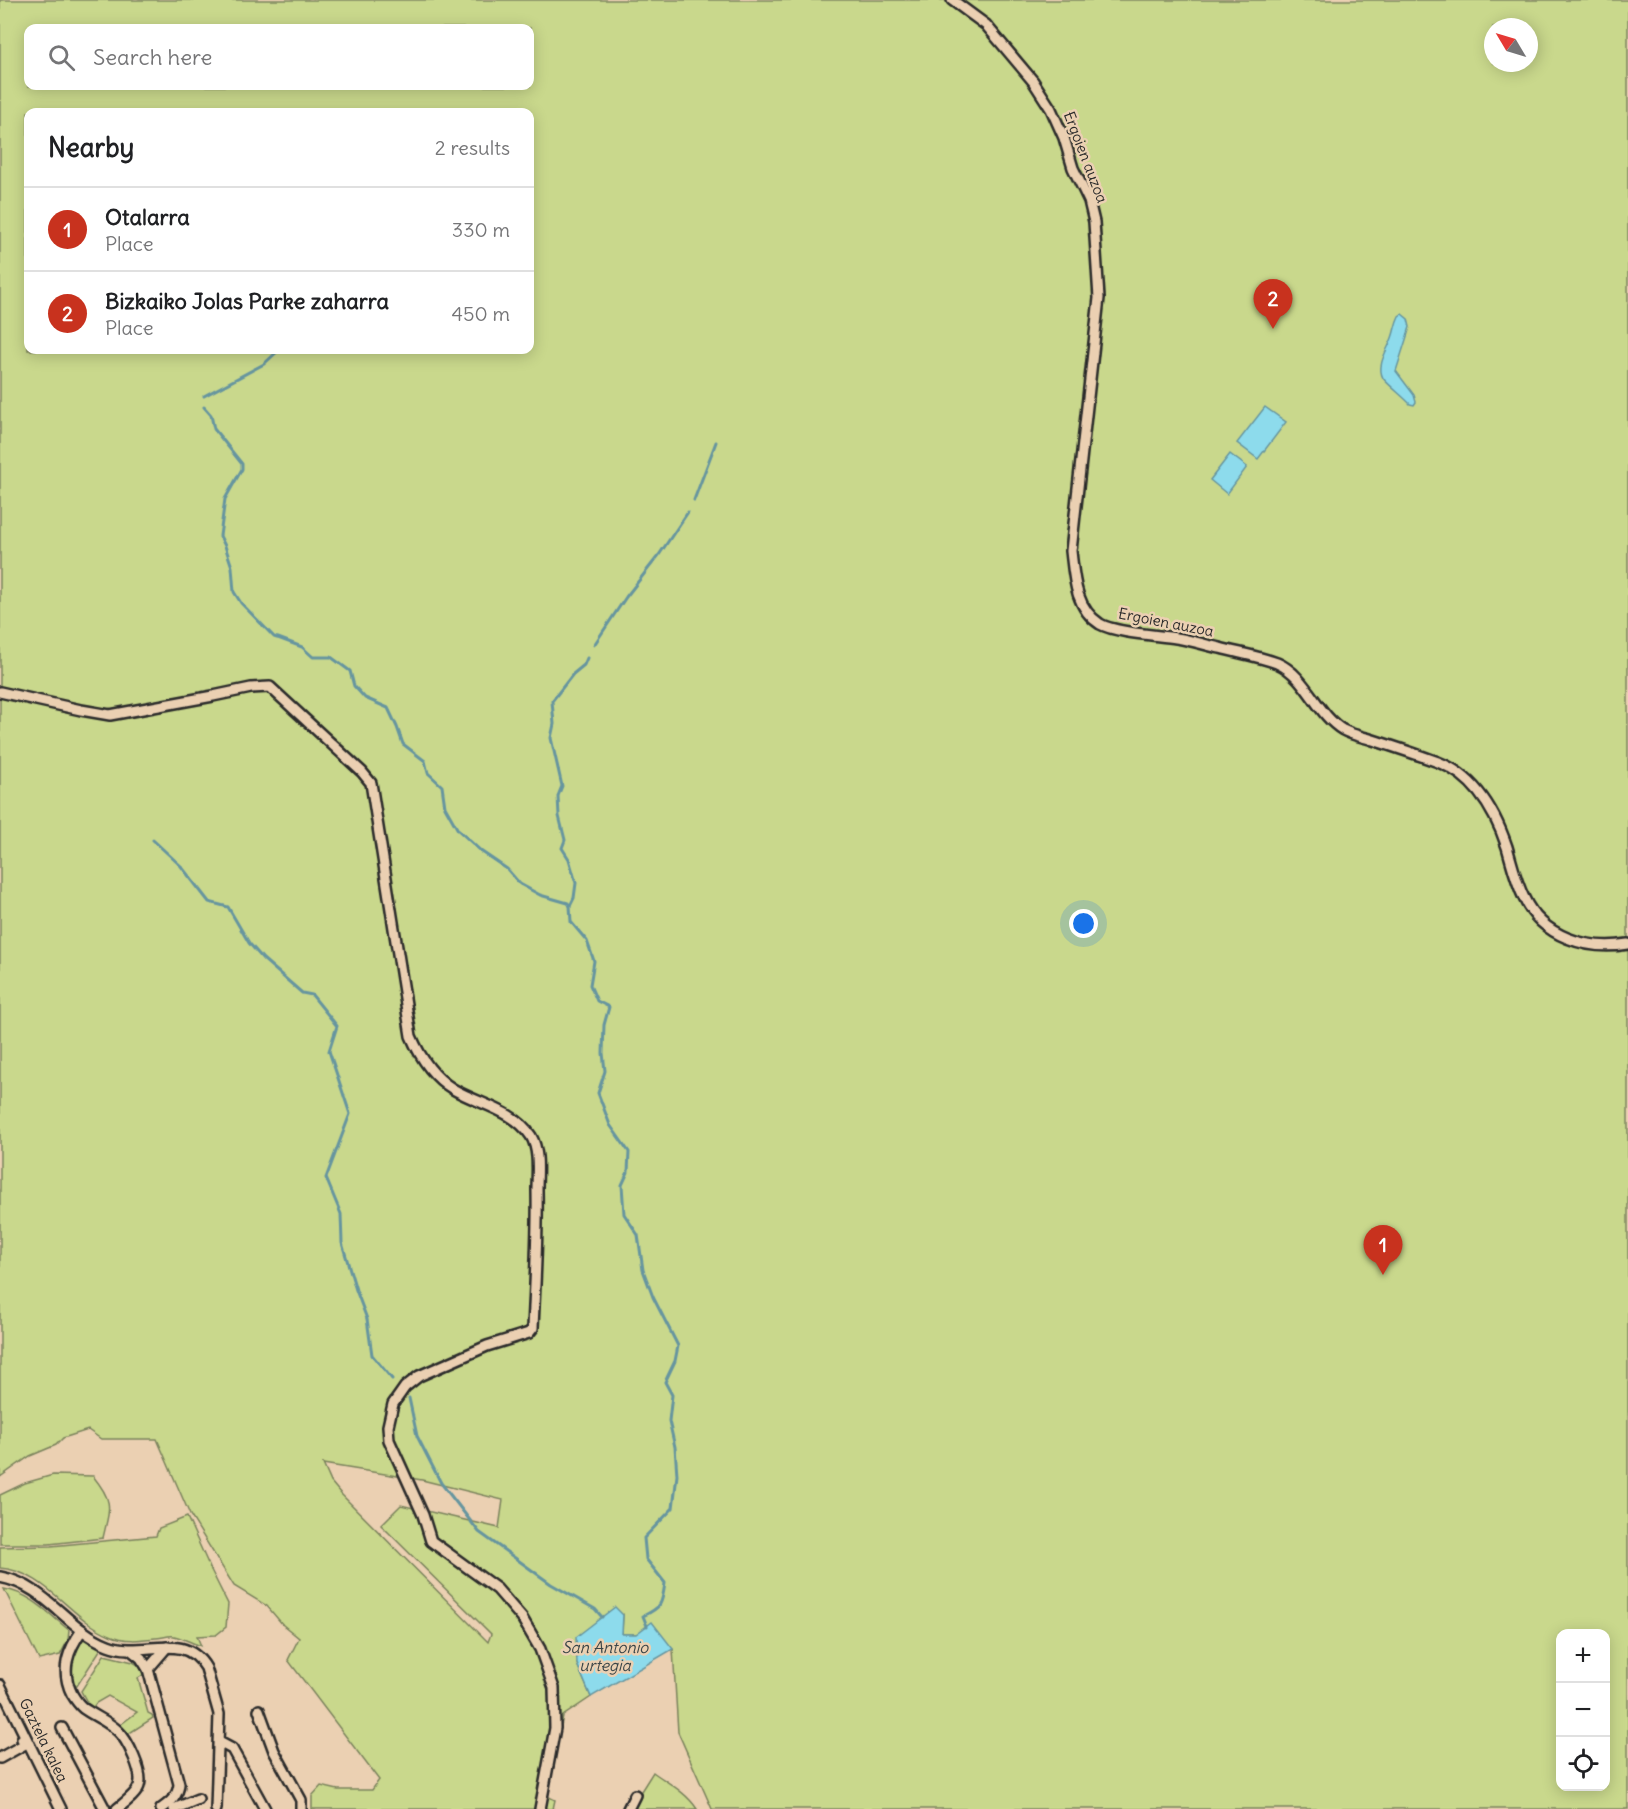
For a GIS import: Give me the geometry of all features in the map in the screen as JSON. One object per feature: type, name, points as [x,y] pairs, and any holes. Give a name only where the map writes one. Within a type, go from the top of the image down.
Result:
[{"type":"street","name":"Ergoien auzoa","points":[[952,0],[986,25],[1039,90],[1051,109],[1064,138],[1073,168],[1089,201],[1094,222],[1099,298],[1071,551],[1075,590],[1087,612],[1101,624],[1117,629],[1179,639],[1259,657],[1280,665],[1298,679],[1329,718],[1344,730],[1441,764],[1461,775],[1478,789],[1490,809],[1506,843],[1524,899],[1535,916],[1552,931],[1574,942],[1600,945],[1628,944]]},
{"type":"street","points":[[0,692],[110,715],[251,687],[270,687],[354,764],[371,783],[411,1036],[418,1053],[442,1082],[505,1113],[522,1126],[531,1137],[537,1154],[538,1222],[533,1328],[529,1333],[487,1346],[419,1376],[405,1387],[393,1404],[388,1426],[389,1440],[423,1515],[431,1541],[497,1589],[522,1618],[540,1649],[554,1688],[555,1728],[540,1809]]},
{"type":"street","points":[[0,1577],[26,1584],[82,1630],[107,1645],[131,1650],[176,1646],[196,1656],[206,1668],[219,1714],[216,1809]]},
{"type":"street","points":[[82,1630],[70,1647],[67,1657],[65,1668],[69,1687],[82,1707],[119,1732],[135,1760],[140,1776],[136,1790],[117,1809]]},
{"type":"street","points":[[148,1669],[167,1647]]},
{"type":"street","points":[[131,1650],[141,1658],[148,1669],[179,1784],[174,1799],[161,1809]]},
{"type":"street","name":"Gaztela kalea","points":[[0,1685],[61,1809]]},
{"type":"street","points":[[259,1710],[274,1751],[301,1800],[302,1809]]},
{"type":"street","points":[[62,1728],[105,1809]]},
{"type":"street","points":[[0,1758],[25,1744],[22,1739],[25,1737]]},
{"type":"street","points":[[219,1742],[232,1749],[265,1809]]},
{"type":"street","points":[[628,1809],[635,1796]]},
{"type":"street","points":[[174,1809],[198,1799]]},
{"type":"green space","points":[[0,0],[1628,0],[1628,1809],[712,1809],[678,1732],[673,1649],[636,1634],[622,1634],[623,1615],[577,1664],[591,1697],[563,1716],[547,1796],[555,1800],[553,1809],[312,1809],[312,1796],[321,1786],[338,1790],[372,1790],[379,1780],[288,1660],[299,1638],[283,1625],[267,1606],[234,1586],[190,1515],[157,1439],[101,1439],[88,1430],[63,1438],[56,1445],[30,1456],[0,1477]],"holes":[[[323,1464],[422,1480],[503,1500],[499,1528],[401,1505],[381,1525],[491,1634],[488,1642],[341,1494],[331,1482]]]},
{"type":"green space","points":[[53,1475],[93,1476],[104,1492],[108,1505],[103,1538],[49,1544],[0,1544],[0,1495],[25,1483]]},
{"type":"green space","points":[[187,1517],[228,1604],[226,1627],[216,1635],[197,1636],[201,1646],[174,1636],[138,1640],[116,1637],[96,1628],[31,1577],[0,1568],[0,1547],[51,1546],[156,1536],[159,1528]]},
{"type":"green space","points":[[4,1589],[31,1600],[69,1630],[68,1640],[60,1655],[39,1660]]},
{"type":"green space","points":[[83,1635],[102,1647],[73,1692],[69,1680],[72,1649]]},
{"type":"green space","points":[[104,1655],[133,1662],[140,1666],[143,1675],[138,1678],[148,1713],[153,1718],[128,1734],[120,1725],[137,1712],[108,1696],[96,1703],[92,1709],[81,1691]]},
{"type":"green space","points":[[653,1772],[683,1793],[697,1809],[631,1809]]},
{"type":"water","points":[[1402,314],[1408,319],[1410,327],[1396,371],[1414,395],[1416,402],[1414,405],[1388,384],[1381,373],[1383,357],[1399,316]]},
{"type":"water","points":[[1265,407],[1286,422],[1258,459],[1237,443]]},
{"type":"water","points":[[1230,454],[1247,467],[1227,494],[1210,480]]},
{"type":"water","name":"San Antonio urtegia","points":[[615,1607],[623,1615],[622,1634],[636,1634],[652,1622],[673,1649],[591,1697],[577,1664],[576,1637]]},
{"type":"waterway","points":[[204,396],[264,364],[275,354]]},
{"type":"waterway","points":[[204,407],[211,415],[214,429],[242,464],[242,469],[225,499],[220,536],[232,567],[234,592],[241,603],[277,638]]},
{"type":"waterway","points":[[694,500],[716,442]]},
{"type":"waterway","points":[[594,645],[688,512]]},
{"type":"waterway","points":[[278,638],[302,647],[313,657],[331,657],[350,671],[354,686],[365,698],[388,708],[403,744],[425,761],[428,773],[442,786],[445,807],[458,830],[482,852],[507,869],[520,884],[540,895],[568,903],[570,906]]},
{"type":"waterway","points":[[587,658],[584,665],[573,674],[552,701],[554,724],[551,738],[562,786],[558,796],[559,816],[565,840],[562,848],[569,859],[576,883],[574,898],[570,906],[571,922],[587,941],[594,961],[590,985],[597,1001],[609,1007],[604,1025],[605,1071],[598,1093],[610,1125],[629,1152],[628,1172],[622,1185],[624,1214],[638,1235],[643,1270],[653,1297],[678,1346],[675,1361],[665,1382],[672,1395],[669,1421],[675,1447],[677,1475],[673,1508],[644,1538],[646,1559],[665,1583],[660,1604],[643,1616],[647,1626]]},
{"type":"waterway","points":[[153,840],[181,866],[209,902],[228,907],[249,943],[263,959],[302,993],[312,995],[337,1026],[329,1051],[350,1114],[326,1178],[341,1214],[342,1243],[367,1319],[372,1355],[392,1379]]},
{"type":"waterway","points":[[409,1398],[417,1436],[441,1483],[479,1532],[551,1584],[595,1609],[602,1617]]},
{"type":"place","name":"Bizkaiko Jolas Parke zaharra","points":[[1273,329]]},
{"type":"place","name":"Otalarra","points":[[1383,1275]]}]
